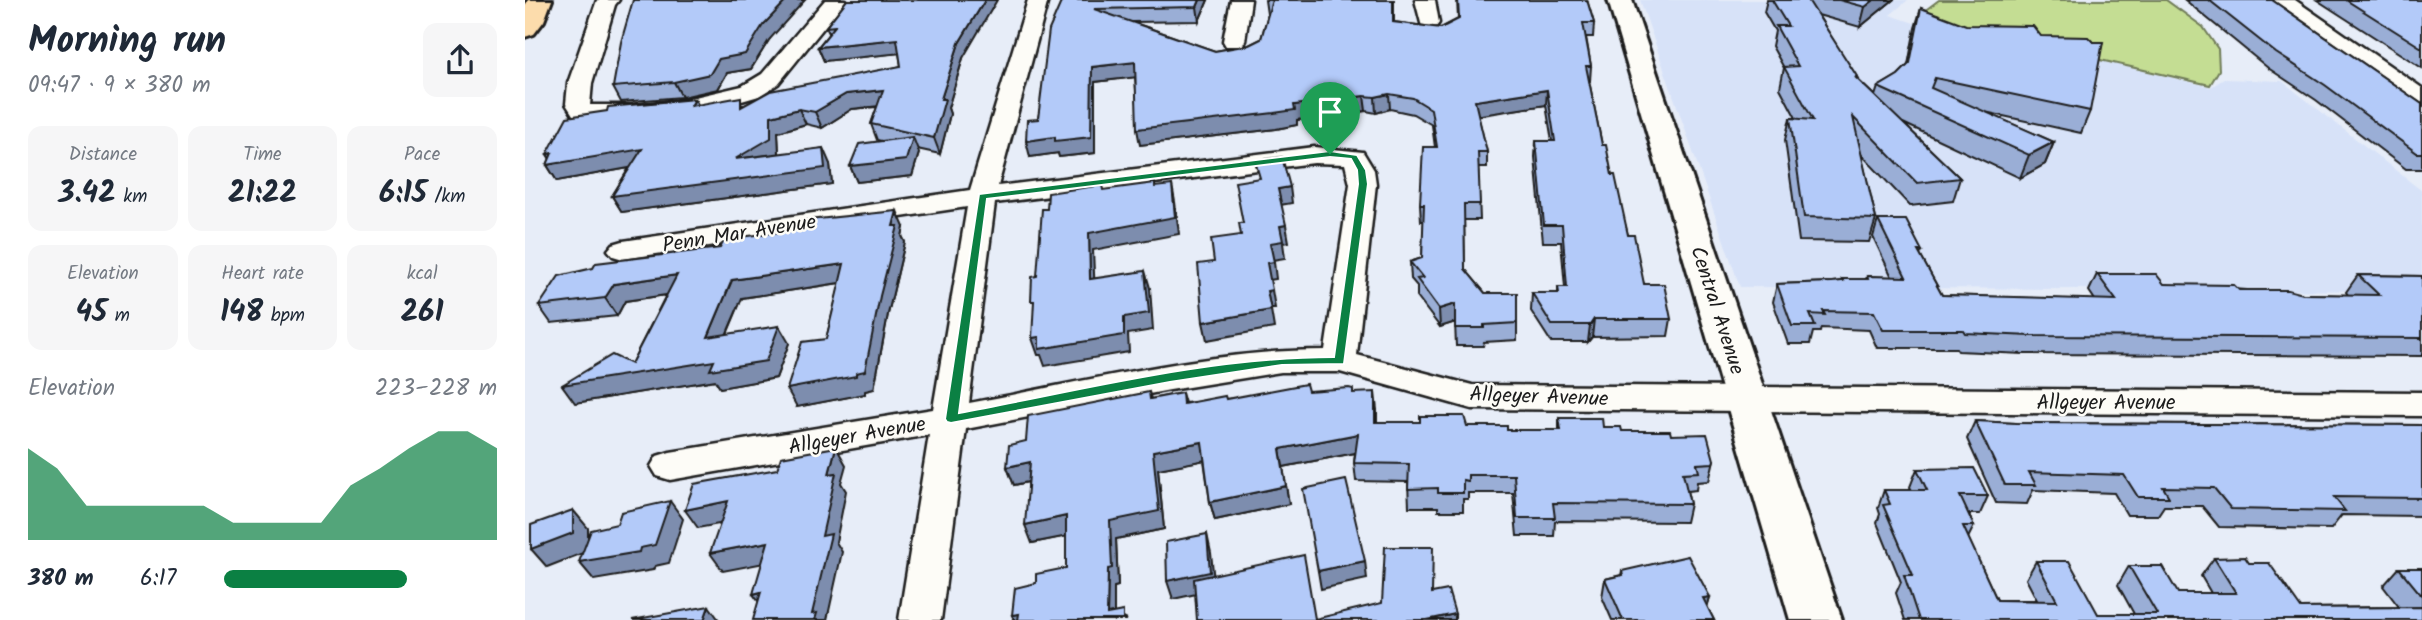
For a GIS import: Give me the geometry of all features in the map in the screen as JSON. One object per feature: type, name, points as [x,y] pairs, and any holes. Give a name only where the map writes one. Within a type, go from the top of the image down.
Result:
[{"type":"highway","points":[[525,29],[540,0]]},
{"type":"street","points":[[609,0],[606,2],[579,83],[577,104],[582,110],[605,113],[678,107],[743,94],[764,84],[776,74],[792,50],[837,0]]},
{"type":"street","points":[[920,620],[982,196],[1038,0]]},
{"type":"street","points":[[1234,41],[1241,0]]},
{"type":"street","points":[[1425,0],[1429,23]]},
{"type":"street","name":"Central Avenue","points":[[1620,0],[1817,620]]},
{"type":"street","points":[[2282,0],[2422,99]]},
{"type":"street","name":"Penn Mar Avenue","points":[[623,250],[982,196],[1314,155],[1354,157],[1361,170],[1363,184],[1340,361]]},
{"type":"street","name":"Allgeyer Avenue","points":[[670,466],[951,419],[1182,376],[1282,361],[1340,361],[1472,397],[2422,404]]},
{"type":"shaded area","points":[[1640,0],[1908,0],[1890,15],[2013,56],[2072,54],[2211,87],[2224,79],[2282,81],[2422,191],[2422,291],[1740,287]]},
{"type":"green space","points":[[1939,0],[2166,0],[2203,27],[2218,49],[2219,70],[2210,85],[1929,21],[1923,12]]},
{"type":"building","points":[[633,0],[787,0],[763,25],[745,54],[719,59],[710,74],[674,82],[613,87],[621,42]]},
{"type":"building","points":[[847,0],[985,0],[959,43],[941,99],[945,99],[934,138],[871,124],[883,90],[846,94],[815,112],[799,109],[771,116],[771,138],[735,159],[823,148],[825,168],[612,196],[642,149],[547,165],[552,153],[547,154],[567,117],[607,111],[608,107],[695,99],[691,106],[741,97],[741,107],[770,91],[901,66],[897,39],[818,47],[835,26],[826,27]]},
{"type":"building","points":[[1062,0],[1200,0],[1197,7],[1094,9],[1215,51],[1249,45],[1261,39],[1272,0],[1393,0],[1393,22],[1441,28],[1459,19],[1458,0],[1587,0],[1594,23],[1583,23],[1591,66],[1586,66],[1602,145],[1606,145],[1612,175],[1615,175],[1628,235],[1634,235],[1644,284],[1664,284],[1671,319],[1594,319],[1590,325],[1552,325],[1532,293],[1559,293],[1558,287],[1567,287],[1562,225],[1544,225],[1536,141],[1555,141],[1547,90],[1475,101],[1487,152],[1478,152],[1480,204],[1464,204],[1465,269],[1485,293],[1517,293],[1517,323],[1484,325],[1484,328],[1455,328],[1455,304],[1439,309],[1417,279],[1423,278],[1410,262],[1422,258],[1424,204],[1420,204],[1423,147],[1437,147],[1431,109],[1413,98],[1389,94],[1294,105],[1295,110],[1274,113],[1137,129],[1135,62],[1092,67],[1091,137],[1055,141],[1055,137],[1026,141],[1027,120],[1038,119],[1049,30]]},
{"type":"building","points":[[1772,0],[1808,0],[1858,78],[1855,77],[1960,178],[1917,183],[1853,117],[1876,219],[1804,217],[1790,118],[1813,120],[1784,67],[1798,66],[1776,26],[1788,26]]},
{"type":"building","points":[[1839,0],[1874,0],[1865,7]]},
{"type":"building","points":[[2209,0],[2272,0],[2422,104],[2422,153],[2417,153],[2325,85],[2276,53]]},
{"type":"building","points":[[2346,0],[2422,0],[2422,48]]},
{"type":"building","points":[[1921,8],[1966,25],[2033,26],[2041,36],[2088,37],[2093,42],[2103,42],[2090,111],[1935,78],[1931,88],[2054,142],[2029,155],[1878,87],[1898,75],[1910,63]]},
{"type":"building","points":[[913,137],[906,160],[850,166],[859,144]]},
{"type":"building","points":[[1282,157],[1290,187],[1278,189],[1286,225],[1280,226],[1283,241],[1270,243],[1274,262],[1267,263],[1272,290],[1267,291],[1271,310],[1203,322],[1198,264],[1214,262],[1211,239],[1241,235],[1239,223],[1243,223],[1235,182],[1260,178],[1255,161]]},
{"type":"building","points":[[1155,183],[1155,187],[1172,185],[1175,217],[1089,233],[1090,279],[1145,271],[1149,313],[1124,317],[1124,335],[1039,349],[1039,337],[1032,338],[1032,277],[1037,276],[1042,209],[1047,209],[1048,193],[1102,185],[1103,190]]},
{"type":"building","points":[[897,211],[893,226],[898,226],[865,371],[856,373],[856,376],[787,389],[802,342],[826,339],[844,264],[732,280],[708,337],[779,326],[766,361],[710,370],[714,361],[562,385],[612,355],[631,364],[677,275],[614,284],[605,298],[539,306],[559,276],[593,268],[596,263],[720,248],[725,239],[795,230],[798,221]]},
{"type":"building","points":[[1878,220],[1906,220],[1922,251],[1918,251],[1942,295],[2116,300],[2097,274],[2156,274],[2164,284],[2234,285],[2239,290],[2288,290],[2303,294],[2379,295],[2358,275],[2422,276],[2422,338],[2031,336],[1965,333],[1963,330],[1883,330],[1874,312],[1823,311],[1825,315],[1810,314],[1815,326],[1792,326],[1777,284],[1868,279],[1867,276],[1906,277]]},
{"type":"building","points":[[1306,384],[1308,391],[1349,388],[1353,389],[1353,393],[1375,392],[1375,422],[1420,422],[1420,416],[1464,416],[1467,426],[1507,426],[1507,430],[1561,430],[1559,418],[1602,418],[1603,427],[1621,427],[1622,431],[1670,431],[1671,435],[1707,434],[1714,460],[1713,463],[1697,464],[1699,472],[1683,473],[1690,504],[1553,503],[1555,518],[1517,518],[1514,475],[1468,475],[1468,481],[1463,480],[1463,493],[1438,493],[1438,488],[1408,489],[1409,464],[1354,463],[1358,434],[1280,449],[1286,486],[1210,502],[1202,442],[1153,451],[1159,511],[1110,521],[1112,568],[1108,569],[1107,614],[1123,611],[1123,620],[1018,620],[1019,614],[1012,615],[1015,588],[1036,583],[1036,574],[1066,568],[1066,516],[1025,525],[1030,462],[1007,467],[1009,445],[1026,441],[1028,416],[1149,392],[1150,399],[1182,393],[1183,404]]},
{"type":"building","points":[[1975,421],[2422,425],[2422,498],[2334,497],[2345,511],[2231,509],[2214,488],[2163,487],[2169,497],[2138,497],[2124,475],[2029,472],[2036,485],[2005,485]]},
{"type":"building","points":[[836,447],[829,474],[836,473],[822,536],[831,534],[812,614],[817,613],[815,620],[753,620],[761,592],[753,594],[768,542],[710,553],[728,501],[685,510],[694,484],[777,469],[781,457]]},
{"type":"building","points":[[1974,468],[1988,496],[1960,496],[1974,526],[1963,526],[1997,600],[2057,601],[2036,561],[2069,561],[2098,614],[2157,614],[2129,566],[2162,566],[2178,593],[2236,593],[2214,558],[2245,557],[2249,563],[2269,563],[2301,608],[2422,607],[2422,620],[1919,620],[1904,575],[1913,575],[1883,505],[1890,504],[1884,490],[1927,490],[1917,469]]},
{"type":"building","points":[[1346,480],[1365,561],[1318,571],[1303,489]]},
{"type":"building","points":[[670,501],[655,545],[640,548],[639,552],[579,562],[591,530],[617,524],[621,512]]},
{"type":"building","points":[[573,510],[573,533],[531,549],[531,525]]},
{"type":"building","points":[[1207,534],[1210,572],[1167,581],[1166,542]]},
{"type":"building","points":[[1385,547],[1433,547],[1432,593],[1448,590],[1455,614],[1427,620],[1197,620],[1194,579],[1304,555],[1315,619],[1382,603]]},
{"type":"building","points":[[1688,556],[1710,597],[1703,598],[1714,620],[1623,620],[1605,579],[1623,575],[1622,571]]},
{"type":"building","points":[[2399,568],[2422,568],[2422,596]]},
{"type":"building","points":[[709,606],[704,620],[632,620]]},
{"type":"route","points":[[1330,154],[1354,157],[1361,170],[1363,184],[1340,361],[1282,361],[1170,378],[951,419],[982,196],[1330,154]]}]
